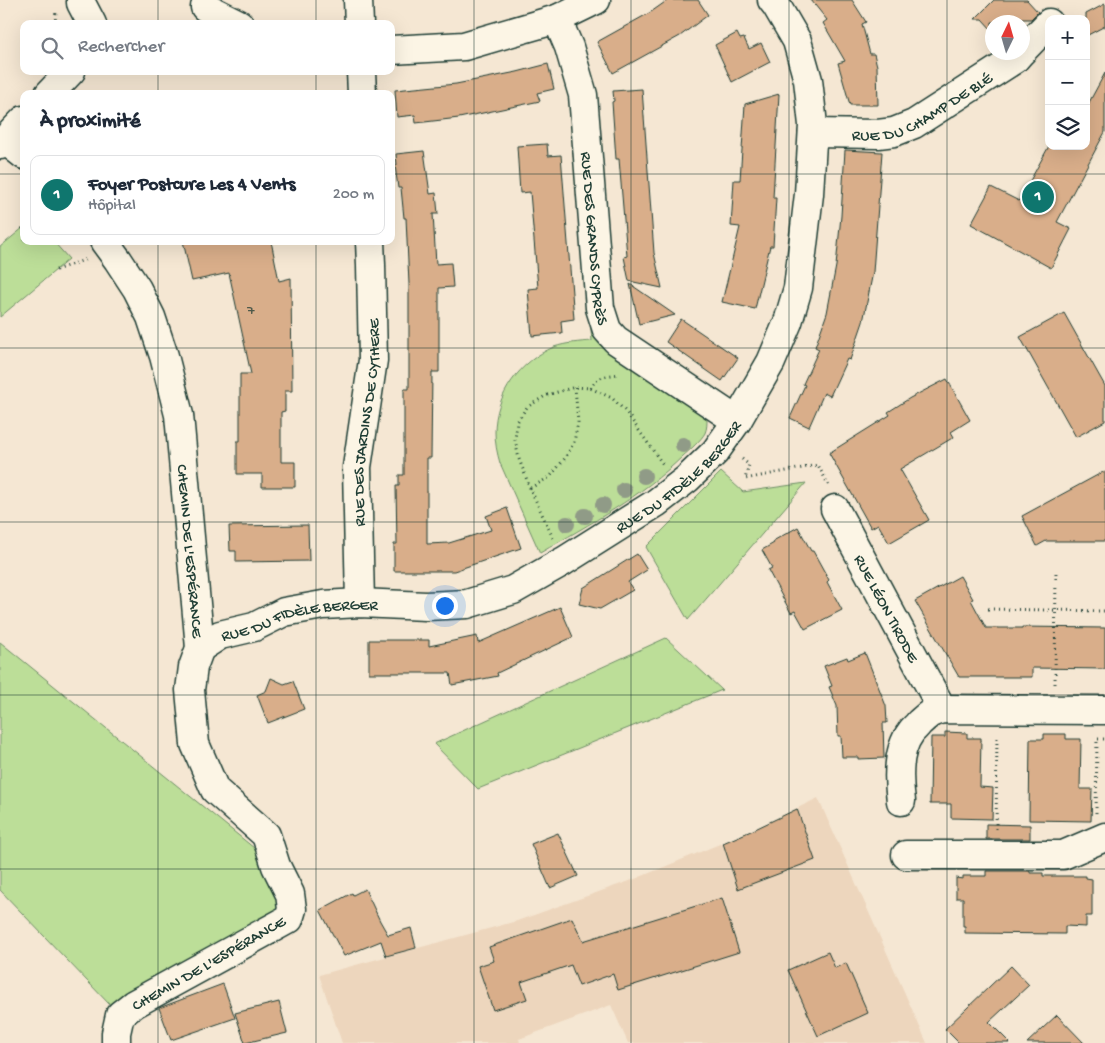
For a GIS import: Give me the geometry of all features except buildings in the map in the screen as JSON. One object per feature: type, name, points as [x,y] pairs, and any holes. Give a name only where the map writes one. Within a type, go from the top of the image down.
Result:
[{"type":"street","points":[[81,0],[90,20]]},
{"type":"street","points":[[358,0],[359,20]]},
{"type":"street","points":[[395,50],[464,46],[557,19],[596,0]]},
{"type":"street","name":"RUE DU FIDÈLE BERGER","points":[[200,648],[220,635],[254,628],[284,612],[323,605],[360,603],[426,606],[467,604],[513,590],[564,562],[656,503],[678,487],[715,452],[730,432],[771,362],[788,322],[798,288],[809,194],[813,125],[808,80],[797,41],[772,0]]},
{"type":"street","points":[[202,10],[228,20]]},
{"type":"street","name":"RUE DES GRANDS CYPRÈS","points":[[557,19],[569,47],[583,95],[600,308],[606,330],[730,432]]},
{"type":"street","name":"RUE DU CHAMP DE BLÉ","points":[[1030,43],[1045,27]]},
{"type":"street","name":"RUE DU CHAMP DE BLÉ","points":[[812,133],[878,134],[894,132],[914,124],[1013,60]]},
{"type":"street","points":[[53,90],[66,75]]},
{"type":"street","points":[[361,75],[362,90]]},
{"type":"street","points":[[10,147],[20,128]]},
{"type":"street","name":"CHEMIN DE L'ESPÉRANCE","points":[[107,245],[137,288],[151,317],[164,356],[179,415],[200,648],[192,667],[190,690],[195,744],[215,790],[266,835],[276,866],[290,894],[292,908],[288,919],[134,1004],[120,1015],[116,1043]]},
{"type":"street","name":"RUE DES JARDINS DE CYTHERE","points":[[360,603],[357,467],[373,360],[370,245]]},
{"type":"street","name":"RUE LÉON TIRODE","points":[[835,509],[942,708]]},
{"type":"street","points":[[900,801],[898,779],[905,743],[911,732],[931,712],[942,708],[1105,710]]},
{"type":"street","points":[[906,855],[1063,855],[1104,837]]},
{"type":"path","points":[[564,562],[530,488],[519,459],[515,440],[517,422],[527,407],[547,395],[575,387],[590,388],[612,398],[626,412],[678,487]]},
{"type":"path","points":[[530,488],[550,477],[566,457],[574,442],[578,422],[575,387]]},
{"type":"path","points":[[730,432],[749,465],[744,479],[818,464],[834,496],[835,509]]},
{"type":"path","points":[[1055,709],[1056,569]]},
{"type":"path","points":[[988,609],[1105,611]]},
{"type":"path","points":[[995,855],[997,709]]},
{"type":"path","points":[[1104,837],[1096,827],[1097,739],[1105,739]]},
{"type":"shaded area","points":[[818,798],[927,1043],[628,1043],[611,1005],[519,1039],[520,1043],[342,1043],[319,975],[517,921],[635,879],[751,831]]},
{"type":"green space","points":[[20,230],[20,245],[57,245],[69,259],[0,317],[0,247]]},
{"type":"green space","points":[[589,308],[707,418],[707,428],[695,445],[667,471],[633,497],[540,553],[500,463],[495,440],[496,418],[499,405],[512,381],[530,361],[554,347],[592,341]]},
{"type":"green space","points":[[721,472],[743,492],[806,483],[688,620],[646,547]]},
{"type":"green space","points":[[666,638],[722,690],[478,789],[434,744]]},
{"type":"green space","points":[[0,642],[254,848],[285,901],[286,910],[111,1006],[0,890]]},
{"type":"place","name":"Foyer Postcure Les 4 Vents","points":[[1038,197]]}]
